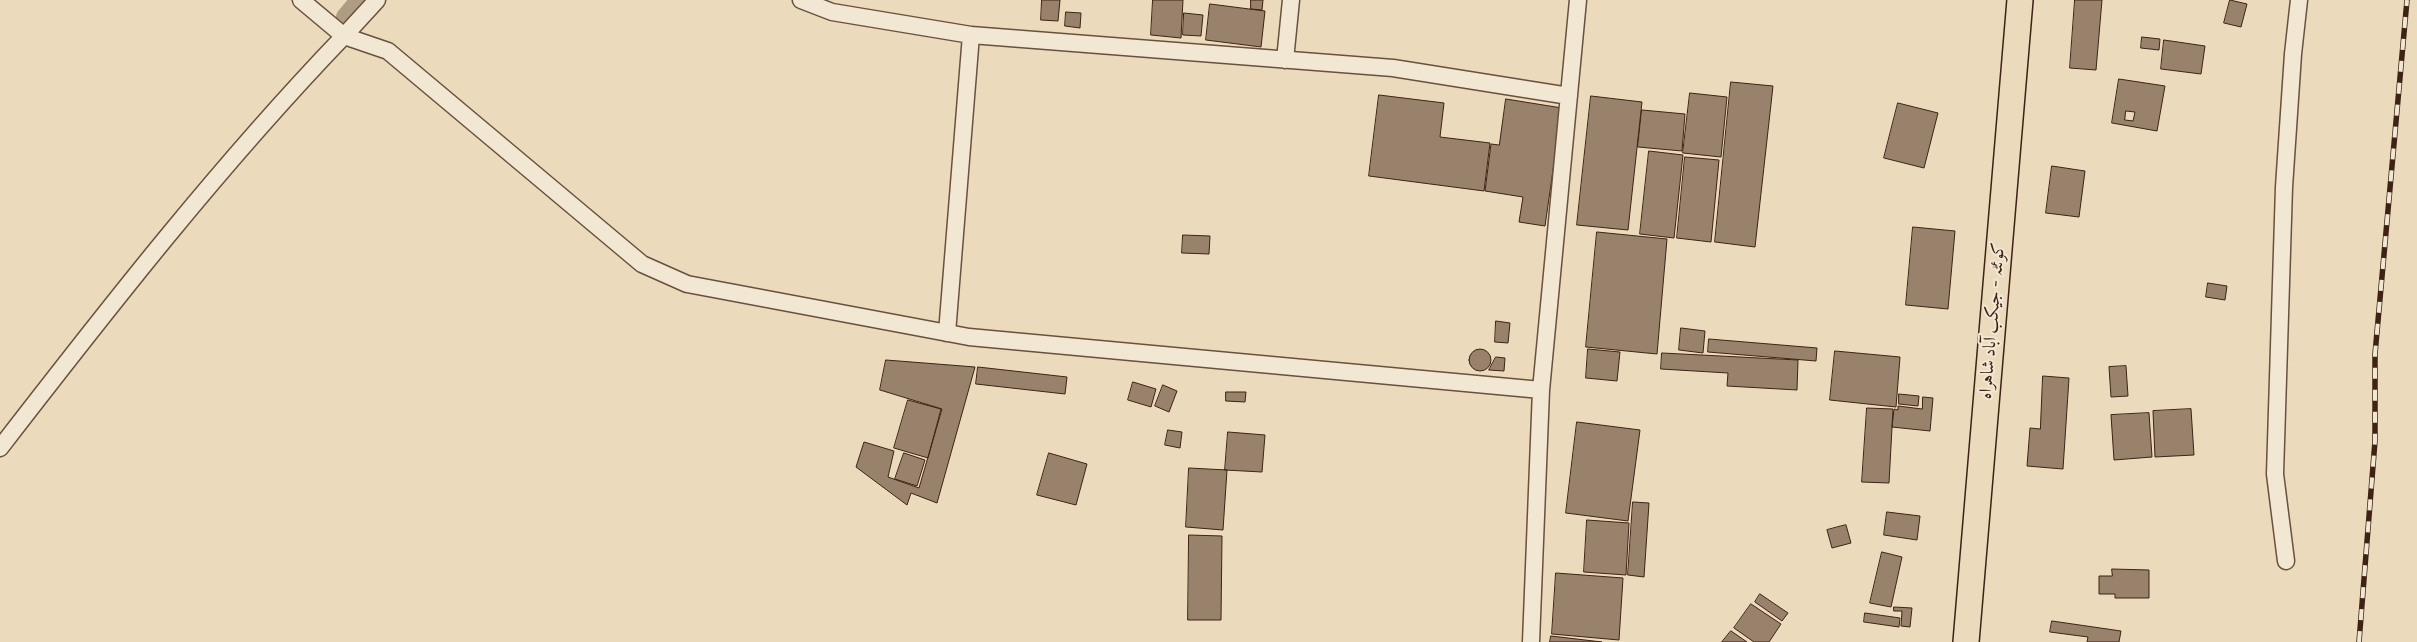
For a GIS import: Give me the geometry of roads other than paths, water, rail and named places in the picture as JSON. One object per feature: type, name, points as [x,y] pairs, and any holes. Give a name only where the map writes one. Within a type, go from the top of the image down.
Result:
[{"type":"highway","name":"کوئٹہ - جیکب آباد شاہراہ","points":[[1966,642],[2020,0]]},
{"type":"street","points":[[301,0],[344,36],[388,51],[642,264],[687,284],[969,337],[1541,390]]},
{"type":"street","points":[[0,448],[198,199],[377,0]]},
{"type":"street","points":[[801,0],[832,12],[972,34],[1393,68],[1569,96]]},
{"type":"street","points":[[1284,60],[1292,0]]},
{"type":"street","points":[[1531,642],[1541,390],[1578,0]]},
{"type":"street","points":[[2286,561],[2275,474],[2284,187],[2293,54],[2299,0]]},
{"type":"street","points":[[947,332],[972,34]]},
{"type":"waterway","points":[[345,17],[359,0]]},
{"type":"railway","points":[[2359,642],[2375,441],[2375,354],[2407,0]]}]
